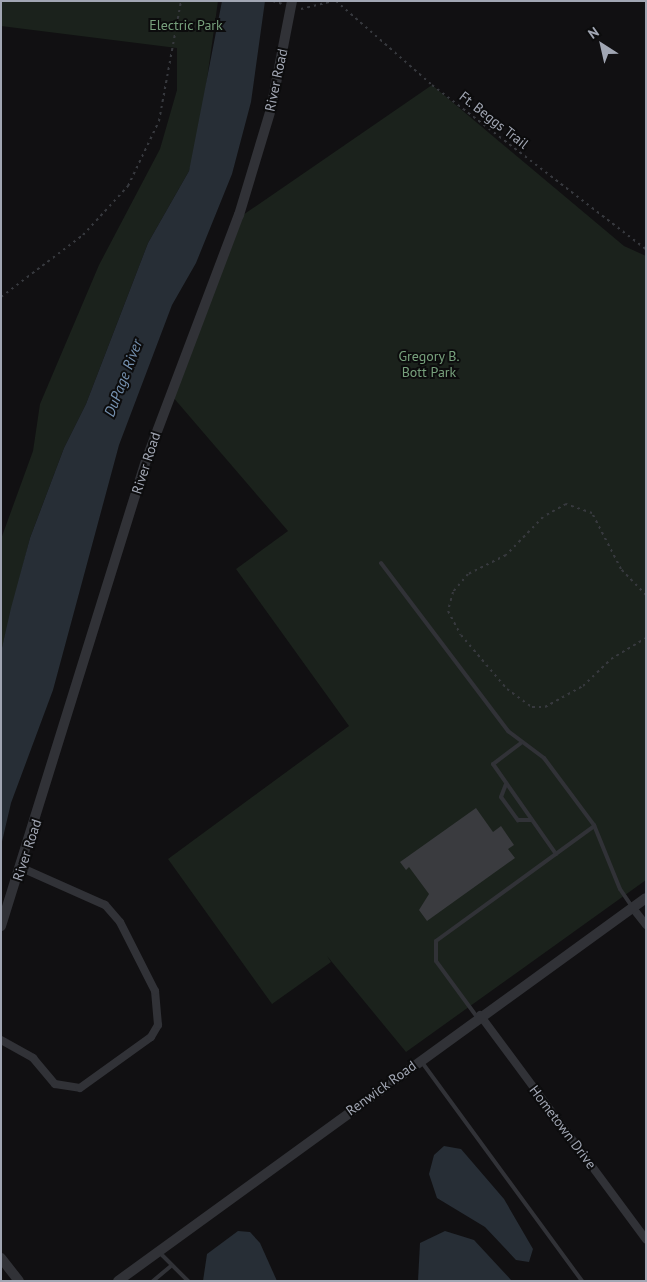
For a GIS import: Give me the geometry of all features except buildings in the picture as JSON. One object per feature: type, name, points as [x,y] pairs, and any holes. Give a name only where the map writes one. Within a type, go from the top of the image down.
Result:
[{"type":"street","name":"River Road","points":[[1,926],[22,868],[146,458],[239,215],[271,109],[292,4]]},
{"type":"street","points":[[1,1040],[33,1058],[55,1084],[80,1088],[151,1037],[158,1025],[155,991],[120,922],[105,905],[22,868]]},
{"type":"street","name":"Renwick Road","points":[[118,1281],[479,1016],[646,898]]},
{"type":"street","points":[[632,907],[646,925]]},
{"type":"street","name":"Hometown Drive","points":[[479,1016],[646,1239]]},
{"type":"street","points":[[1,1258],[18,1281]]},
{"type":"lane","points":[[381,563],[466,679],[522,743],[544,758],[594,826],[620,890],[632,907]]},
{"type":"lane","points":[[522,743],[493,764],[556,854]]},
{"type":"lane","points":[[506,784],[501,796],[512,812],[518,820],[532,820]]},
{"type":"lane","points":[[479,1016],[436,961],[436,942],[594,826]]},
{"type":"lane","points":[[419,1060],[582,1281]]},
{"type":"lane","points":[[159,1250],[171,1266],[188,1281]]},
{"type":"lane","points":[[153,1281],[171,1266]]},
{"type":"path","points":[[1,297],[82,235],[128,186],[159,121],[181,1]]},
{"type":"path","points":[[292,4],[300,10],[332,1]]},
{"type":"path","name":"Ft. Beggs Trail","points":[[336,1],[432,85],[646,249]]},
{"type":"path","points":[[646,595],[621,569],[592,513],[566,504],[543,517],[506,555],[468,574],[453,592],[448,611],[461,635],[507,689],[532,708],[545,707],[583,686],[611,659],[646,638]]},
{"type":"green space","name":"Electric Park","points":[[1,1],[218,1],[199,136],[189,171],[148,243],[86,404],[64,448],[30,538],[1,652],[1,539],[33,451],[40,404],[99,265],[160,149],[177,90],[177,48],[1,26]]},
{"type":"green space","name":"Gregory B. Bott Park","points":[[432,85],[624,246],[646,256],[646,880],[406,1052],[327,956],[331,962],[272,1004],[168,859],[349,726],[236,569],[288,531],[172,396],[240,217]]},
{"type":"water","name":"DuPage River","points":[[222,1],[265,1],[251,102],[232,174],[196,263],[172,305],[119,445],[53,690],[11,803],[1,846],[1,652],[11,608],[30,538],[64,448],[86,404],[148,243],[189,171]]},
{"type":"water","points":[[444,1146],[461,1149],[504,1199],[533,1249],[529,1262],[516,1260],[485,1227],[437,1198],[429,1174],[434,1155]]},
{"type":"water","points":[[238,1231],[250,1232],[260,1243],[277,1281],[203,1281],[207,1254]]},
{"type":"water","points":[[445,1231],[474,1240],[512,1281],[418,1281],[420,1243]]}]
